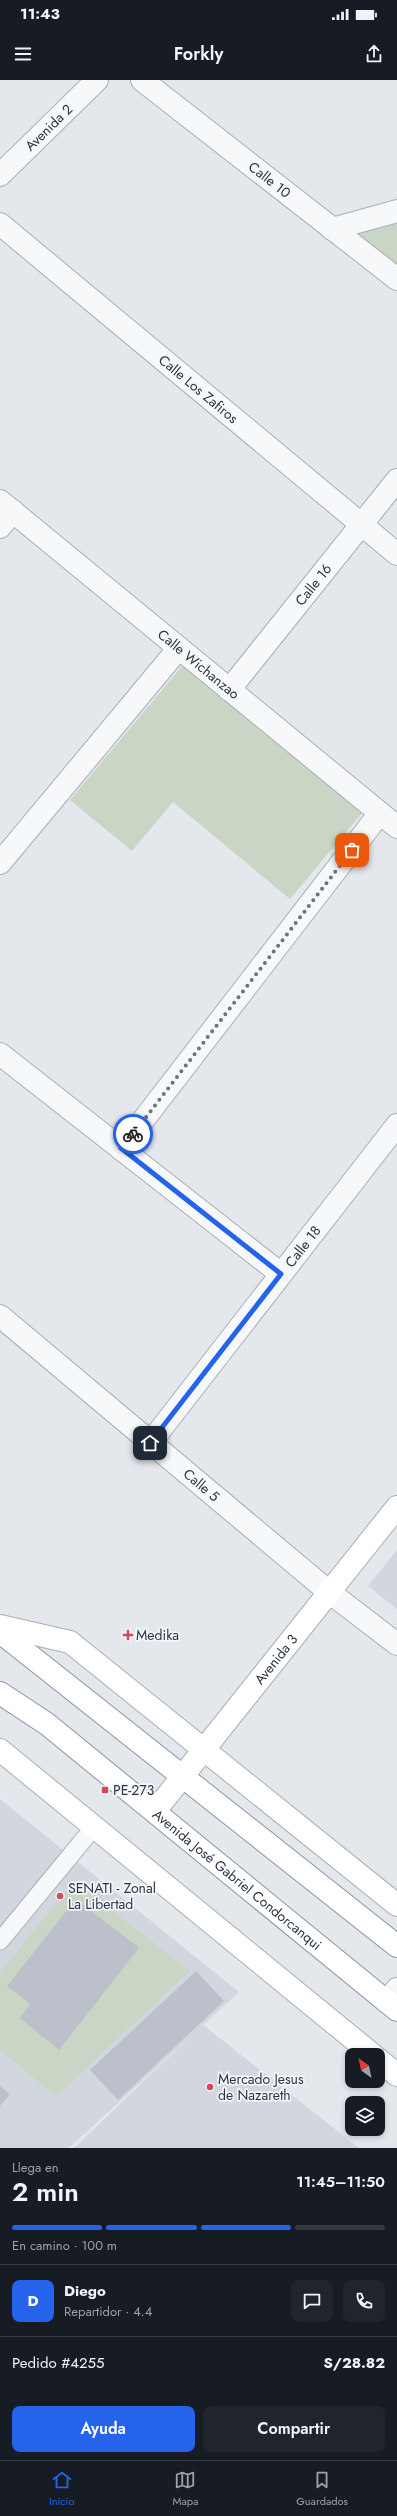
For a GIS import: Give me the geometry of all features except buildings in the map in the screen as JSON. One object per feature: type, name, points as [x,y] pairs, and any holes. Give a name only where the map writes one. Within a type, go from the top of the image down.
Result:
[{"type":"main road","name":"Avenida 3","points":[[155,1811],[397,1507]]},
{"type":"main road","points":[[0,1626],[70,1642],[205,1748],[397,1905]]},
{"type":"main road","points":[[0,1632],[397,1946]]},
{"type":"main road","name":"Avenida José Gabriel Condorcanqui","points":[[0,1693],[47,1724],[394,2000]]},
{"type":"main road","points":[[0,1750],[364,2048]]},
{"type":"main road","points":[[385,2065],[397,2075]]},
{"type":"street","name":"Avenida 2","points":[[0,175],[97,80]]},
{"type":"street","name":"Calle 10","points":[[142,80],[397,279]]},
{"type":"street","points":[[332,229],[397,211]]},
{"type":"street","name":"Calle Los Zafiros","points":[[0,224],[397,554]]},
{"type":"street","name":"Calle 16","points":[[229,690],[397,480]]},
{"type":"street","name":"Calle Wichanzao","points":[[4,513],[180,648],[229,690],[397,827]]},
{"type":"street","points":[[0,863],[180,648]]},
{"type":"street","points":[[121,1148],[380,813]]},
{"type":"street","points":[[0,1054],[281,1274]]},
{"type":"street","name":"Calle 18","points":[[150,1443],[397,1125]]},
{"type":"street","name":"Calle 5","points":[[0,1316],[329,1592],[397,1644]]},
{"type":"lane","points":[[0,1942],[94,1827]]},
{"type":"shaded area","points":[[397,1550],[397,1609],[368,1586]]},
{"type":"shaded area","name":"SENATI - Zonal La Libertad","points":[[0,1799],[239,1992],[203,2025],[359,2148],[74,2148],[194,2033],[69,2148],[0,2148]]},
{"type":"green space","points":[[397,211],[397,279],[332,229]]},
{"type":"green space","points":[[183,665],[362,813],[290,899],[173,802],[132,851],[70,800]]},
{"type":"green space","points":[[74,1881],[190,1971],[56,2096],[0,2050],[0,1972]]},
{"type":"way so far","points":[[133,1134],[352,850]]},
{"type":"place","name":"Medika","points":[[128,1635]]},
{"type":"place","name":"PE-273","points":[[105,1790]]},
{"type":"place","name":"SENATI - Zonal La Libertad","points":[[60,1896]]},
{"type":"place","name":"Mercado Jesus de Nazareth","points":[[210,2087]]},
{"type":"route","points":[[133,1134],[121,1148],[281,1274],[150,1443]]}]
